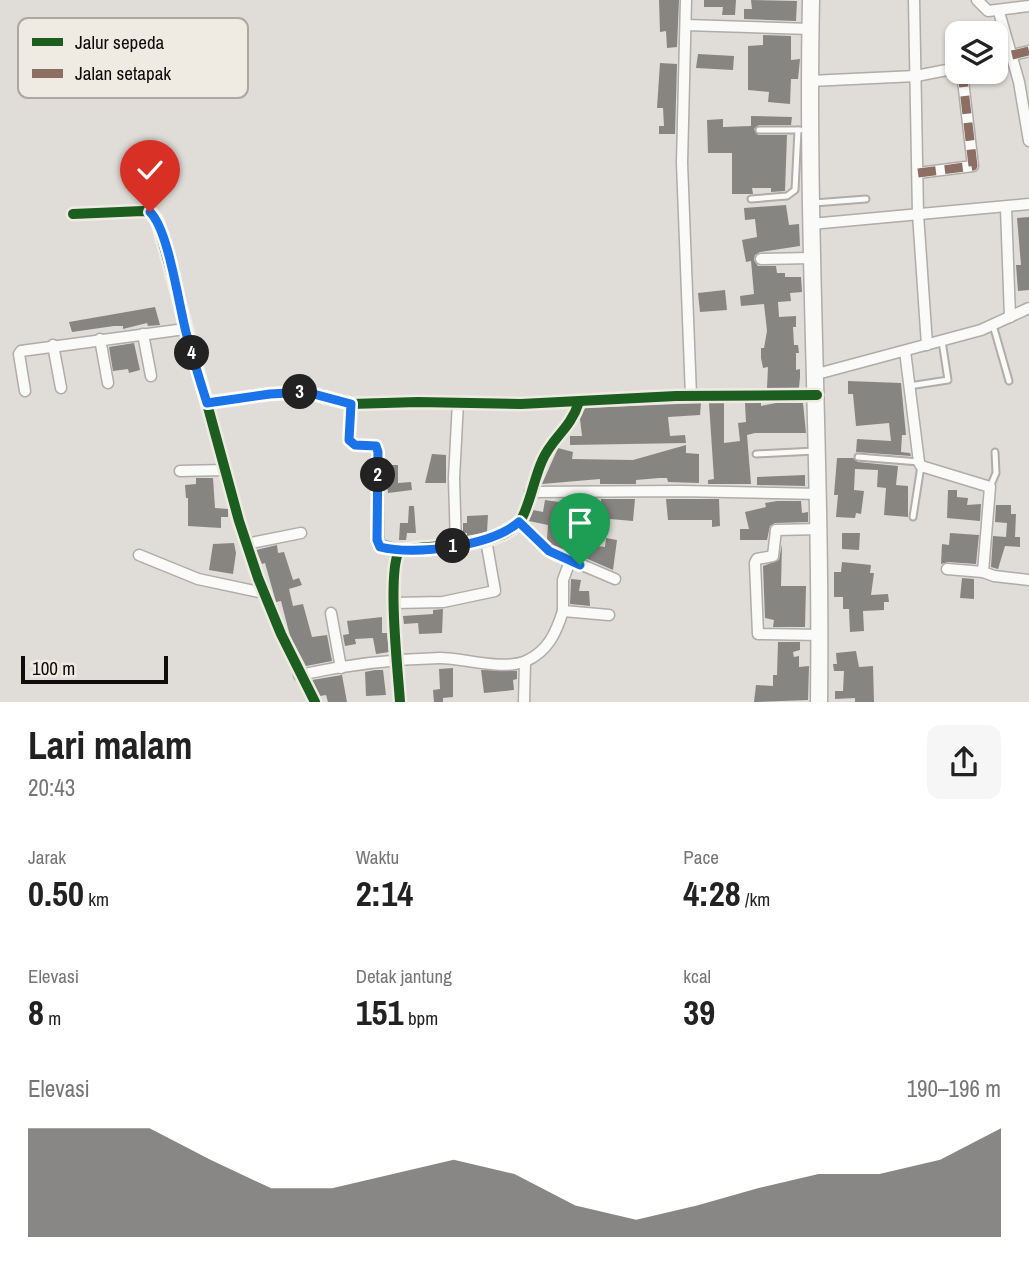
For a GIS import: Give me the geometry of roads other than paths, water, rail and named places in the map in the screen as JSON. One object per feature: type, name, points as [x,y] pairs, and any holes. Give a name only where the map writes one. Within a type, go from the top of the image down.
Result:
[{"type":"highway","points":[[811,0],[810,81],[804,130],[811,203],[817,374],[820,494],[819,702]]},
{"type":"street","points":[[686,0],[682,163],[691,396]]},
{"type":"street","points":[[914,0],[918,214],[927,345]]},
{"type":"street","points":[[977,0],[988,11],[999,12],[1029,6]]},
{"type":"street","points":[[999,12],[1012,55],[1029,141]]},
{"type":"street","points":[[686,25],[811,29]]},
{"type":"street","points":[[1012,55],[1029,51]]},
{"type":"street","points":[[810,81],[916,76],[945,70]]},
{"type":"street","points":[[918,173],[973,166],[963,84]]},
{"type":"street","points":[[811,224],[1029,204]]},
{"type":"street","points":[[1006,208],[1010,317]]},
{"type":"street","points":[[73,214],[143,211],[153,215],[163,236],[185,329],[246,544],[299,675],[315,702]]},
{"type":"street","points":[[761,259],[811,258]]},
{"type":"street","points":[[817,374],[942,341],[993,325],[1029,308]]},
{"type":"street","points":[[25,391],[20,352],[53,345],[185,329]]},
{"type":"street","points":[[143,334],[150,376]]},
{"type":"street","points":[[100,339],[108,383]]},
{"type":"street","points":[[53,345],[61,388]]},
{"type":"street","points":[[905,351],[920,464],[990,487],[983,572]]},
{"type":"street","points":[[207,403],[306,392],[351,404],[817,395]]},
{"type":"street","points":[[351,404],[349,440],[355,445],[376,446],[378,452],[378,544],[399,551],[456,546],[486,540],[519,522],[542,458],[572,421],[579,401]]},
{"type":"street","points":[[456,546],[454,478],[458,402]]},
{"type":"street","points":[[180,471],[225,470]]},
{"type":"street","points":[[530,492],[820,494]]},
{"type":"street","points":[[519,522],[549,551],[615,579]]},
{"type":"street","points":[[820,528],[776,530],[773,556],[757,559],[755,563],[758,634],[820,635]]},
{"type":"street","points":[[246,544],[302,533]]},
{"type":"street","points":[[395,603],[443,602],[495,591],[486,540]]},
{"type":"street","points":[[399,551],[394,566],[400,702]]},
{"type":"street","points":[[139,555],[198,579],[264,593]]},
{"type":"street","points":[[299,675],[397,660],[440,658],[489,664],[525,662],[551,643],[563,611],[563,580],[570,561]]},
{"type":"street","points":[[947,569],[1029,580]]},
{"type":"street","points":[[563,611],[609,615]]},
{"type":"street","points":[[331,613],[341,668]]},
{"type":"street","points":[[524,702],[525,662]]},
{"type":"lane","points":[[751,199],[787,196],[795,190],[804,130],[759,130]]},
{"type":"lane","points":[[811,203],[866,199]]},
{"type":"lane","points":[[993,325],[1009,381]]},
{"type":"lane","points":[[908,387],[948,380],[942,341]]},
{"type":"lane","points":[[756,454],[818,451]]},
{"type":"lane","points":[[990,487],[996,474],[995,452]]},
{"type":"lane","points":[[858,457],[920,464],[913,517]]}]
